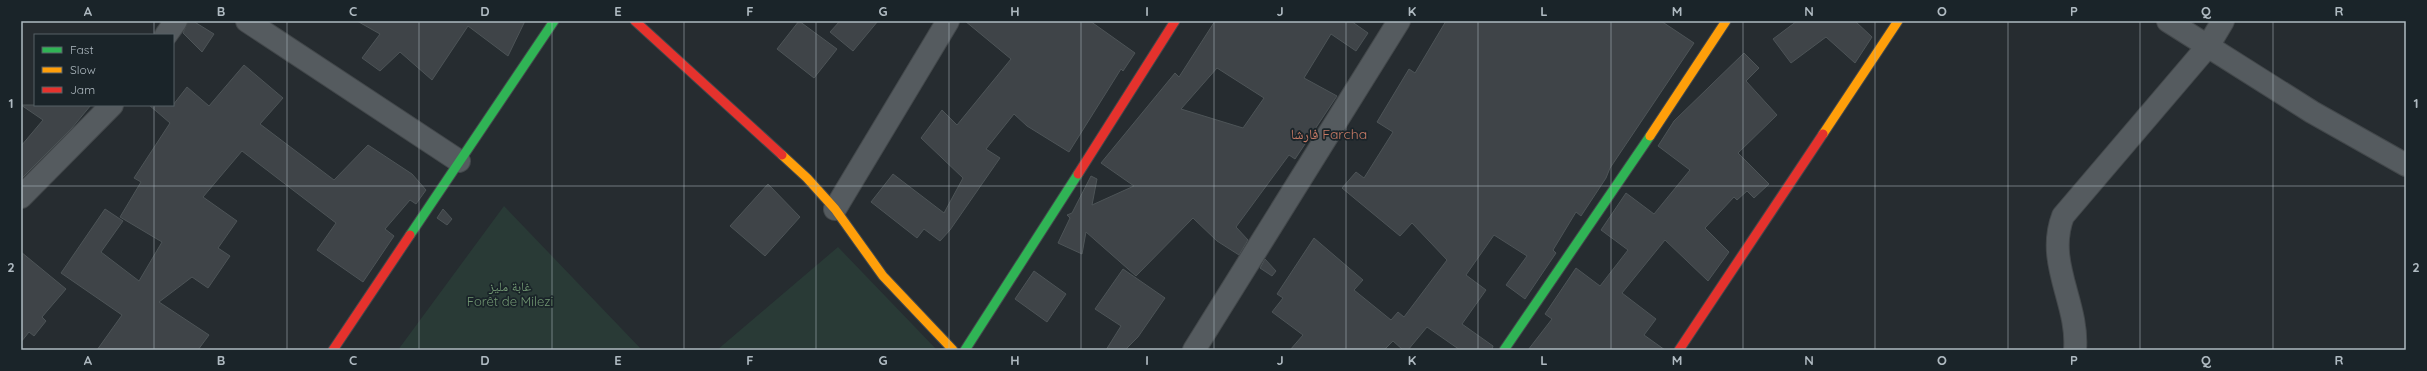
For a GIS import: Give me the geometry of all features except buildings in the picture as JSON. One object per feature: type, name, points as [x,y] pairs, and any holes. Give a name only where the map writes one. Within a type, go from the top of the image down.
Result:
[{"type":"street","points":[[167,34],[176,21]]},
{"type":"street","points":[[247,21],[459,161]]},
{"type":"street","points":[[333,350],[554,21]]},
{"type":"street","points":[[635,21],[784,154],[835,209],[883,276],[953,350]]},
{"type":"street","points":[[835,209],[948,21]]},
{"type":"street","points":[[964,350],[1175,21]]},
{"type":"street","points":[[1194,350],[1398,21]]},
{"type":"street","points":[[1504,350],[1534,308],[1726,21]]},
{"type":"street","points":[[1679,350],[1898,21]]},
{"type":"street","points":[[2168,21],[2312,112],[2406,165]]},
{"type":"street","points":[[2075,350],[2076,329],[2060,271],[2056,242],[2063,216],[2208,46],[2223,21]]},
{"type":"street","points":[[21,197],[111,106]]},
{"type":"green space","name":"غابة مليز Forêt de Milezi","points":[[504,206],[642,350],[398,350]]},
{"type":"green space","points":[[838,247],[937,350],[717,350]]},
{"type":"traffic: fast","points":[[410,235],[554,21]]},
{"type":"traffic: fast","points":[[1504,350],[1650,136]]},
{"type":"traffic: fast","points":[[965,350],[1078,174]]},
{"type":"traffic: slow","points":[[1650,136],[1726,21]]},
{"type":"traffic: slow","points":[[1823,134],[1898,21]]},
{"type":"traffic: slow","points":[[782,155],[807,178],[835,209],[883,276],[953,350]]},
{"type":"traffic: jam","points":[[635,21],[782,155]]},
{"type":"traffic: jam","points":[[1078,174],[1175,21]]},
{"type":"traffic: jam","points":[[1679,350],[1823,134]]},
{"type":"traffic: jam","points":[[333,350],[410,235]]},
{"type":"district","name":"فارشا Farcha","points":[[1329,134]]}]
